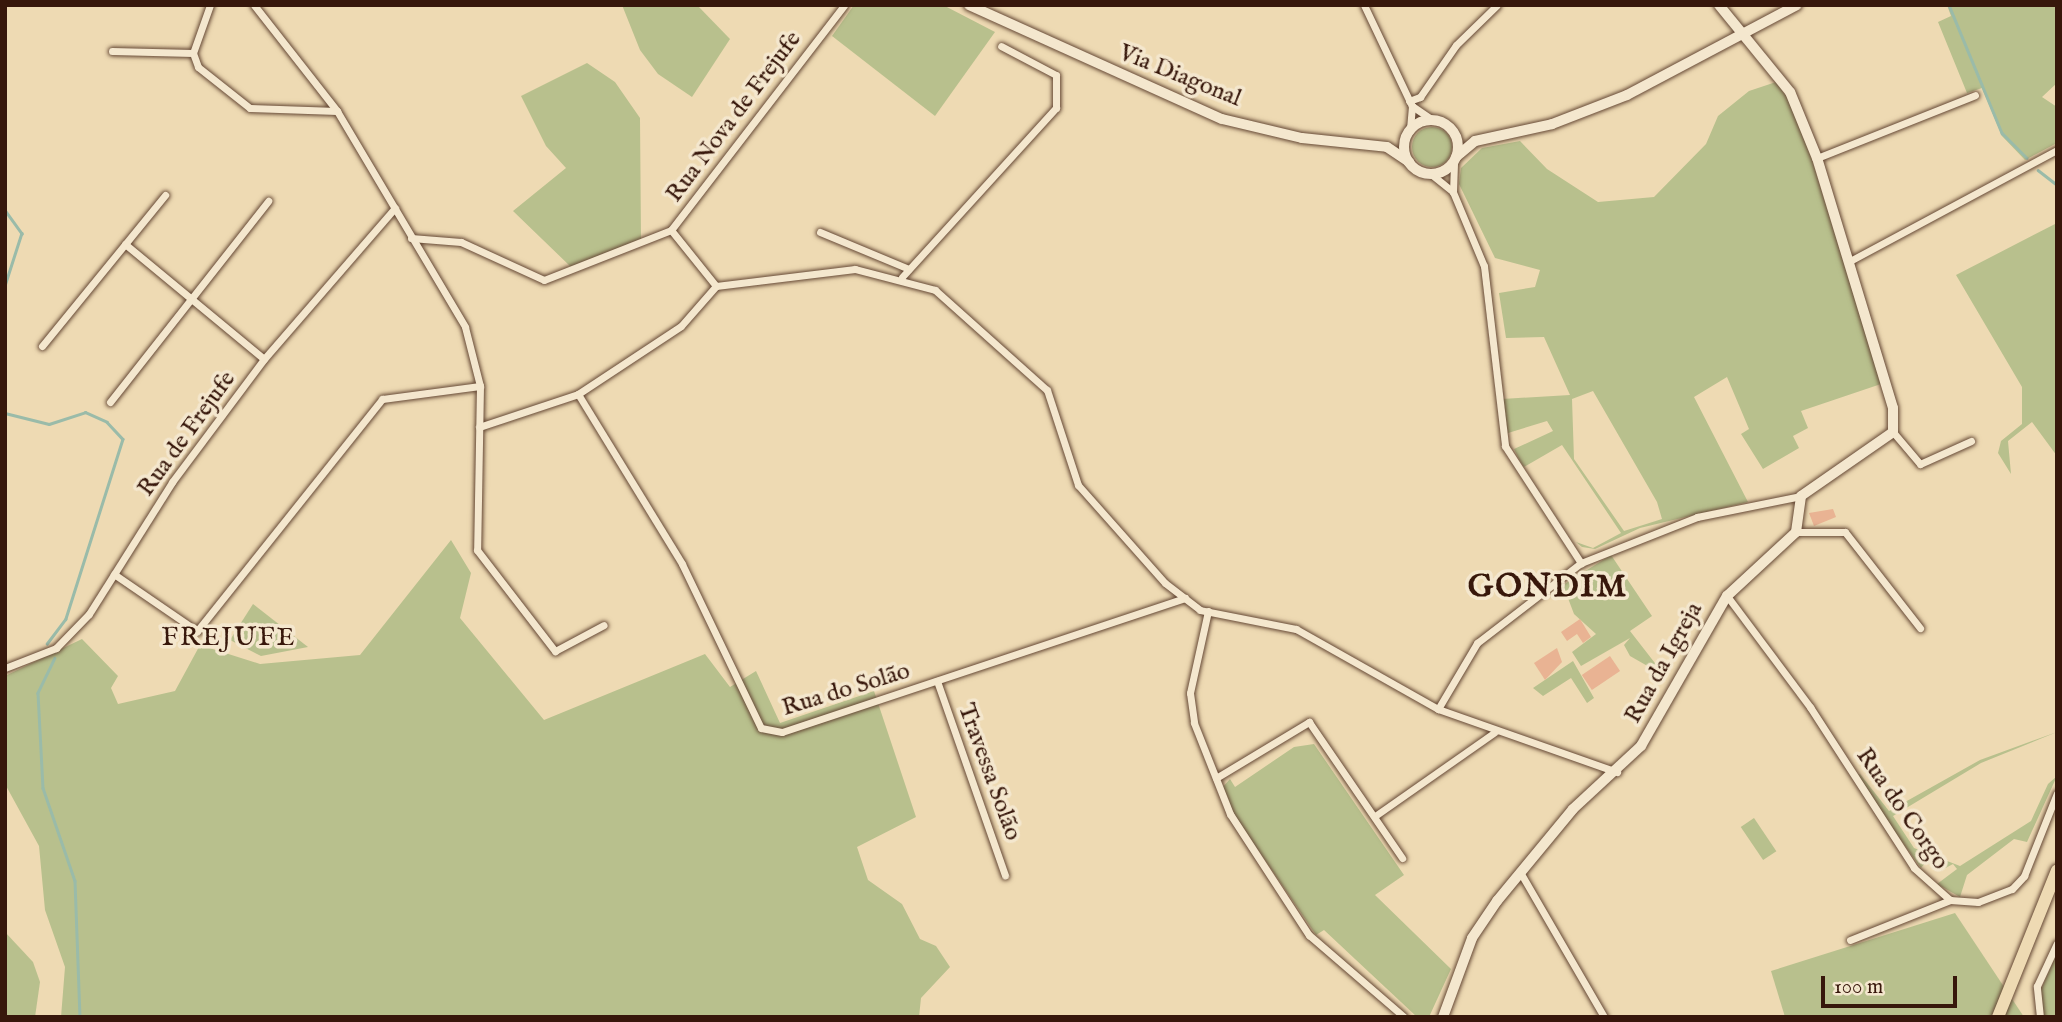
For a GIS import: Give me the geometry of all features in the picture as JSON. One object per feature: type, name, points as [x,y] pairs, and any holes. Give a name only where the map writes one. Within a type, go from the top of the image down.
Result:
[{"type":"main road","points":[[1998,1017],[2057,870]]},
{"type":"street","points":[[210,5],[193,53],[198,67],[250,108],[337,111]]},
{"type":"street","points":[[254,5],[337,111],[465,327],[480,386],[477,550],[489,571],[555,651],[604,625]]},
{"type":"street","name":"Rua Nova de Frejufe","points":[[411,238],[461,242],[544,280],[671,230],[844,5]]},
{"type":"street","name":"Via Diagonal","points":[[969,5],[1222,119],[1302,138],[1387,147],[1431,174]]},
{"type":"street","points":[[1364,5],[1411,104],[1453,132],[1475,141]]},
{"type":"street","points":[[1409,162],[1411,104],[1420,97],[1456,45],[1497,5]]},
{"type":"street","points":[[1719,5],[1790,92],[1817,158],[1846,263],[1893,408],[1893,432],[1920,464],[1971,440]]},
{"type":"street","points":[[1453,191],[1431,174],[1455,159],[1475,141],[1591,110],[1797,5]]},
{"type":"street","points":[[902,277],[1056,108],[1056,75],[1001,46]]},
{"type":"street","points":[[112,51],[193,53]]},
{"type":"street","points":[[1817,158],[1975,95]]},
{"type":"street","points":[[1387,147],[1434,121]]},
{"type":"street","points":[[1453,132],[1453,191],[1486,275],[1502,437],[1581,563]]},
{"type":"street","points":[[1846,263],[2057,150]]},
{"type":"street","points":[[42,346],[165,195]]},
{"type":"street","points":[[110,402],[268,201]]},
{"type":"street","name":"Rua de Frejufe","points":[[5,668],[67,639],[114,574],[172,482],[264,359],[394,208]]},
{"type":"street","points":[[671,230],[716,286]]},
{"type":"street","points":[[820,232],[909,269]]},
{"type":"street","points":[[125,244],[264,359]]},
{"type":"street","points":[[478,427],[578,394],[681,326],[716,286],[855,269],[902,277],[935,290],[1031,371],[1047,390],[1078,485],[1185,598],[1208,611],[1296,629],[1438,709],[1495,732],[1618,772]]},
{"type":"street","points":[[114,574],[197,631],[382,399],[480,386]]},
{"type":"street","name":"Rua do Solão","points":[[578,394],[682,564],[761,728],[782,732],[1185,598]]},
{"type":"street","points":[[1438,709],[1478,643],[1581,563],[1697,517],[1801,496],[1893,432]]},
{"type":"street","points":[[1801,496],[1796,532],[1845,532],[1920,628]]},
{"type":"street","name":"Rua da Igreja","points":[[1443,1017],[1472,938],[1520,872],[1573,809],[1618,772],[1641,746],[1727,596],[1796,532]]},
{"type":"street","name":"Rua do Corgo","points":[[1727,596],[1810,707],[1914,868],[1950,900],[1978,902],[2012,888],[2024,876],[2057,793]]},
{"type":"street","points":[[1208,611],[1190,693],[1194,723],[1244,841],[1309,935],[1404,1017]]},
{"type":"street","name":"Travessa Solão","points":[[937,681],[1005,875]]},
{"type":"street","points":[[1216,778],[1309,722],[1402,858]]},
{"type":"street","points":[[1375,816],[1495,732]]},
{"type":"street","points":[[1520,872],[1604,1017]]},
{"type":"street","points":[[1850,940],[1950,900]]},
{"type":"street","points":[[2040,1017],[2037,986],[2057,943]]},
{"type":"green space","points":[[622,5],[697,5],[730,39],[692,97],[658,74],[640,50]]},
{"type":"green space","points":[[854,5],[943,5],[995,32],[935,116],[832,36]]},
{"type":"green space","points":[[1947,5],[2057,5],[2057,83],[2042,97],[2057,107],[2057,143],[2025,160],[2002,136],[1982,88],[1967,93],[1938,22],[1951,16]]},
{"type":"green space","points":[[587,63],[615,82],[640,118],[641,239],[571,267],[513,211],[566,168],[546,146],[521,96]]},
{"type":"green space","points":[[1776,82],[1790,102],[1812,160],[1881,384],[1801,411],[1808,428],[1793,436],[1799,448],[1763,469],[1741,434],[1749,429],[1727,377],[1694,397],[1748,502],[1640,528],[1595,549],[1582,547],[1576,542],[1593,548],[1621,533],[1562,445],[1524,467],[1520,461],[1514,449],[1553,431],[1547,421],[1508,433],[1504,419],[1502,399],[1570,395],[1544,337],[1506,338],[1499,293],[1535,287],[1540,270],[1495,258],[1459,184],[1461,168],[1482,148],[1520,141],[1547,169],[1598,202],[1654,197],[1706,144],[1718,116],[1749,91]],"holes":[[[1593,391],[1657,502],[1662,519],[1624,531],[1574,459],[1572,399]]]},
{"type":"green space","points":[[1432,127],[1446,133],[1452,147],[1446,161],[1432,167],[1418,161],[1412,147],[1418,133]]},
{"type":"green space","points":[[2057,223],[2057,456],[2032,422],[2008,441],[2011,474],[1998,453],[2001,441],[2022,424],[2022,387],[1956,275]]},
{"type":"green space","points":[[451,540],[471,573],[460,618],[544,720],[705,654],[730,687],[756,671],[780,723],[874,691],[916,817],[857,847],[868,880],[902,904],[920,939],[936,946],[950,967],[921,998],[919,1017],[61,1017],[65,967],[45,910],[39,846],[5,784],[5,676],[82,639],[118,676],[111,688],[118,704],[175,691],[200,645],[260,664],[360,655]]},
{"type":"green space","points":[[1611,555],[1652,616],[1630,631],[1665,676],[1630,656],[1624,645],[1630,638],[1581,666],[1572,652],[1596,634],[1574,614],[1563,585]]},
{"type":"green space","points":[[253,604],[308,647],[261,656],[230,640]]},
{"type":"green space","points":[[1573,661],[1594,698],[1587,703],[1571,678],[1543,696],[1533,688]]},
{"type":"green space","points":[[2057,732],[1981,763],[1893,816],[1914,848],[1960,866],[2031,821],[2048,784],[2057,776],[2027,842],[2014,839],[1967,875],[1960,897],[1937,884],[1957,869],[1953,864],[1940,871],[1926,862],[1921,868],[1855,776],[1860,774],[1889,811],[1980,760]]},
{"type":"green space","points":[[1314,744],[1404,875],[1375,895],[1451,969],[1429,1017],[1417,1017],[1324,930],[1316,935],[1227,804],[1222,788],[1230,779],[1235,787],[1294,747]]},
{"type":"green space","points":[[1754,818],[1776,851],[1763,860],[1741,827]]},
{"type":"green space","points":[[1955,913],[2024,1017],[1785,1017],[1771,971]]},
{"type":"green space","points":[[5,932],[33,962],[40,982],[35,1017],[5,1017]]},
{"type":"green space","points":[[2057,953],[2057,1017],[2042,1017],[2039,994]]},
{"type":"building","points":[[1833,509],[1836,517],[1814,526],[1809,513]]},
{"type":"building","points":[[1580,619],[1591,637],[1583,643],[1577,634],[1567,641],[1561,632]]},
{"type":"building","points":[[1557,648],[1562,662],[1545,680],[1534,663]]},
{"type":"building","points":[[1610,656],[1620,671],[1592,690],[1582,675]]},
{"type":"waterway","points":[[1949,5],[2002,133],[2027,158]]},
{"type":"waterway","points":[[2038,170],[2057,185]]},
{"type":"waterway","points":[[5,210],[22,233],[5,286]]},
{"type":"waterway","points":[[5,413],[49,424],[85,412],[107,422],[123,439],[66,619],[47,644]]},
{"type":"waterway","points":[[55,658],[38,693],[43,788],[75,881],[80,1017]]},
{"type":"district","name":"GONDIM","points":[[1548,588]]},
{"type":"district","name":"FREJUFE","points":[[229,638]]}]
